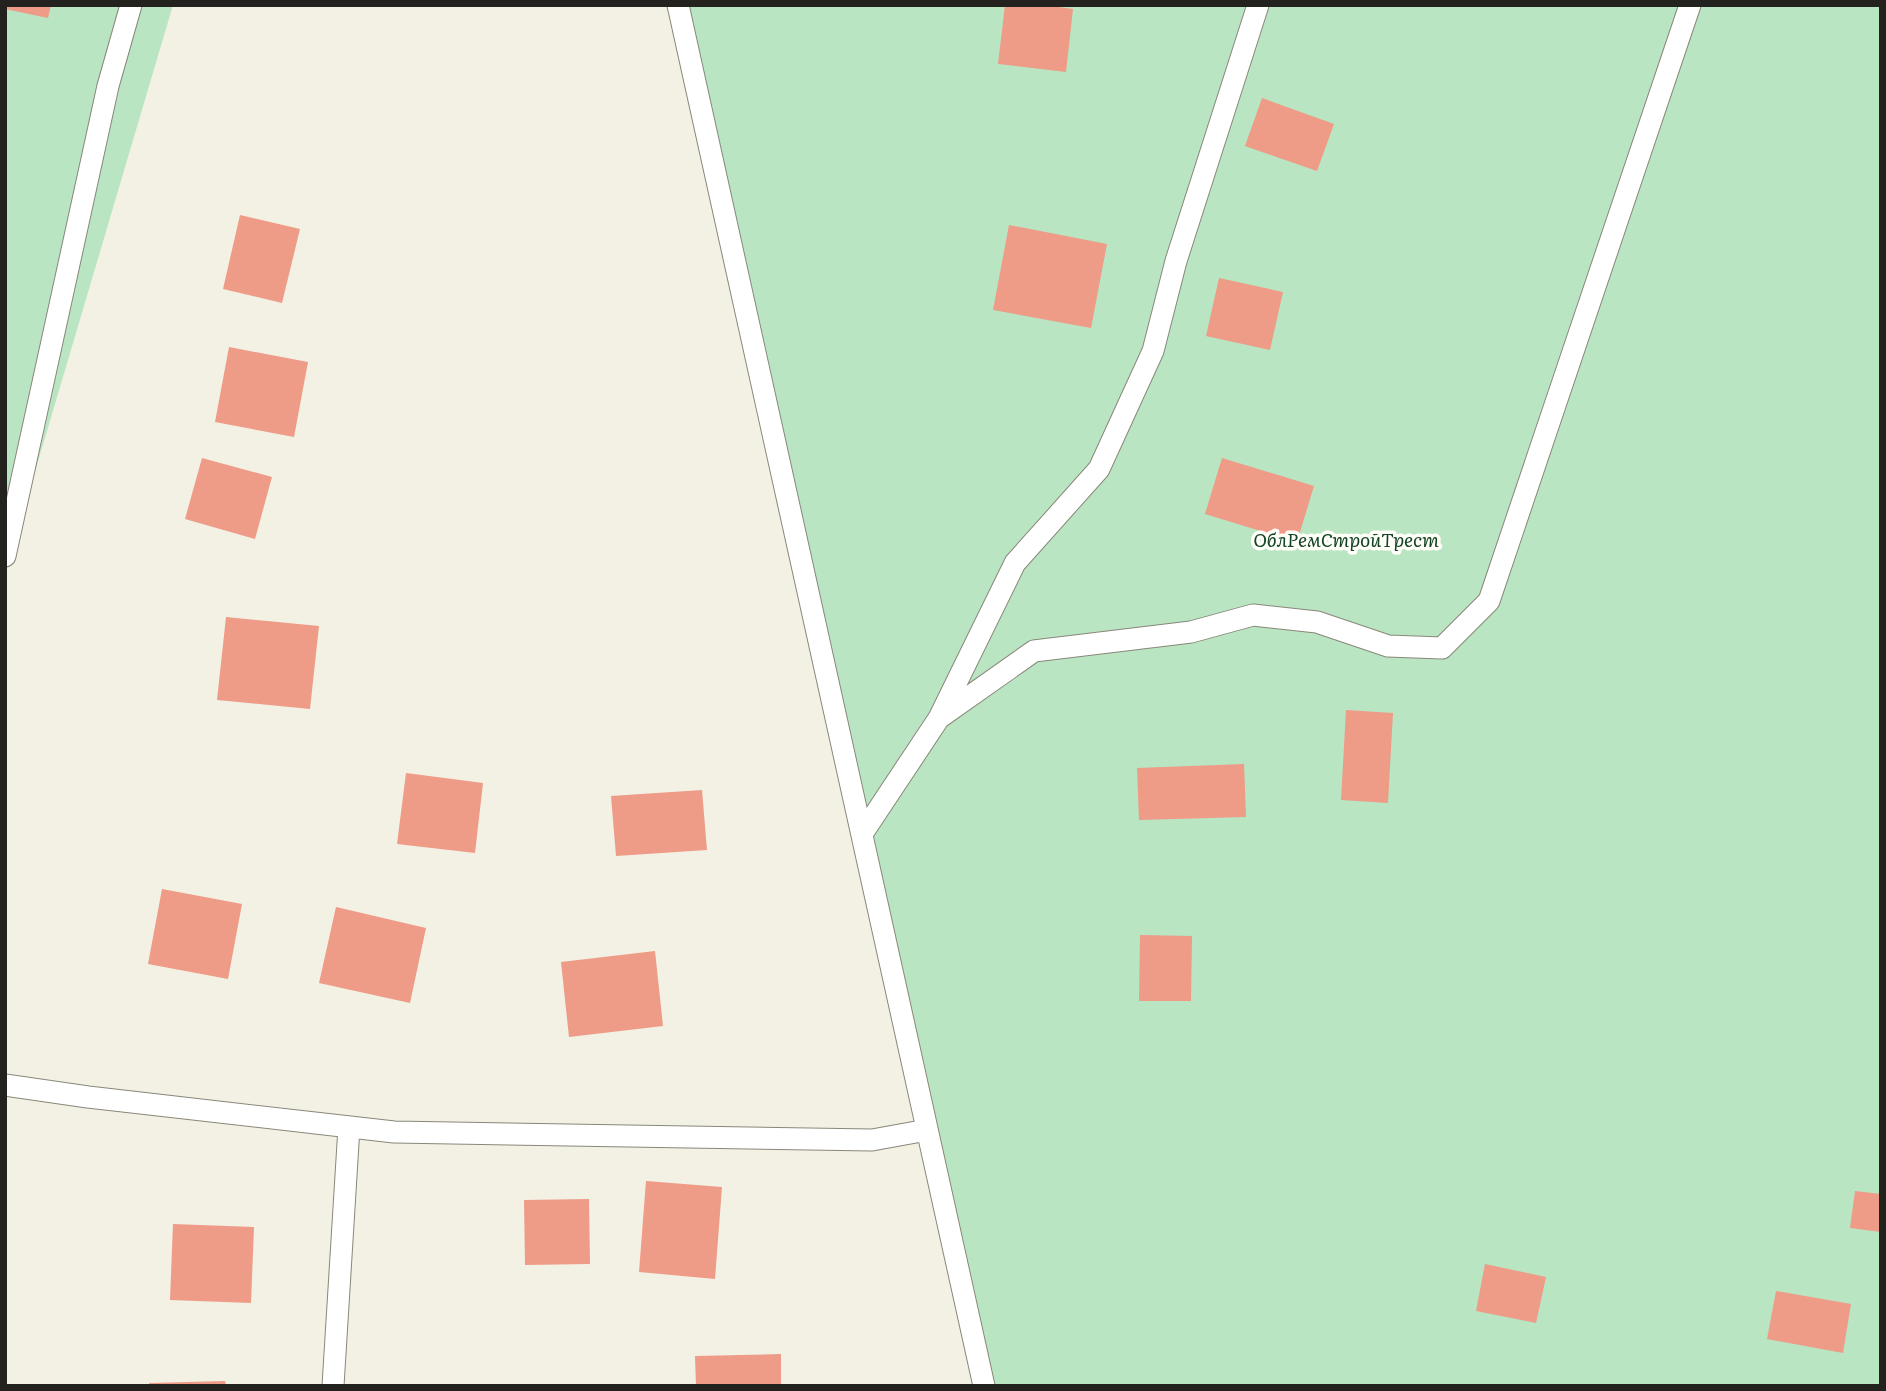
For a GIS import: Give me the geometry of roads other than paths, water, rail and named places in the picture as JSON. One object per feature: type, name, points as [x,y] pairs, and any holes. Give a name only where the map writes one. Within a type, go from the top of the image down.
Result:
[{"type":"lane","points":[[5,556],[108,86],[131,5]]},
{"type":"lane","points":[[678,5],[984,1386]]},
{"type":"lane","points":[[862,834],[939,718],[1015,563],[1099,469],[1153,351],[1176,261],[1258,5]]},
{"type":"lane","points":[[939,718],[1034,651],[1191,632],[1253,615],[1317,622],[1388,646],[1442,648],[1489,601],[1690,5]]},
{"type":"lane","points":[[5,1085],[394,1132],[872,1140],[927,1130]]},
{"type":"lane","points":[[333,1386],[349,1127]]},
{"type":"park label","name":"ОблРемСтройТрест","points":[[1346,540]]}]
